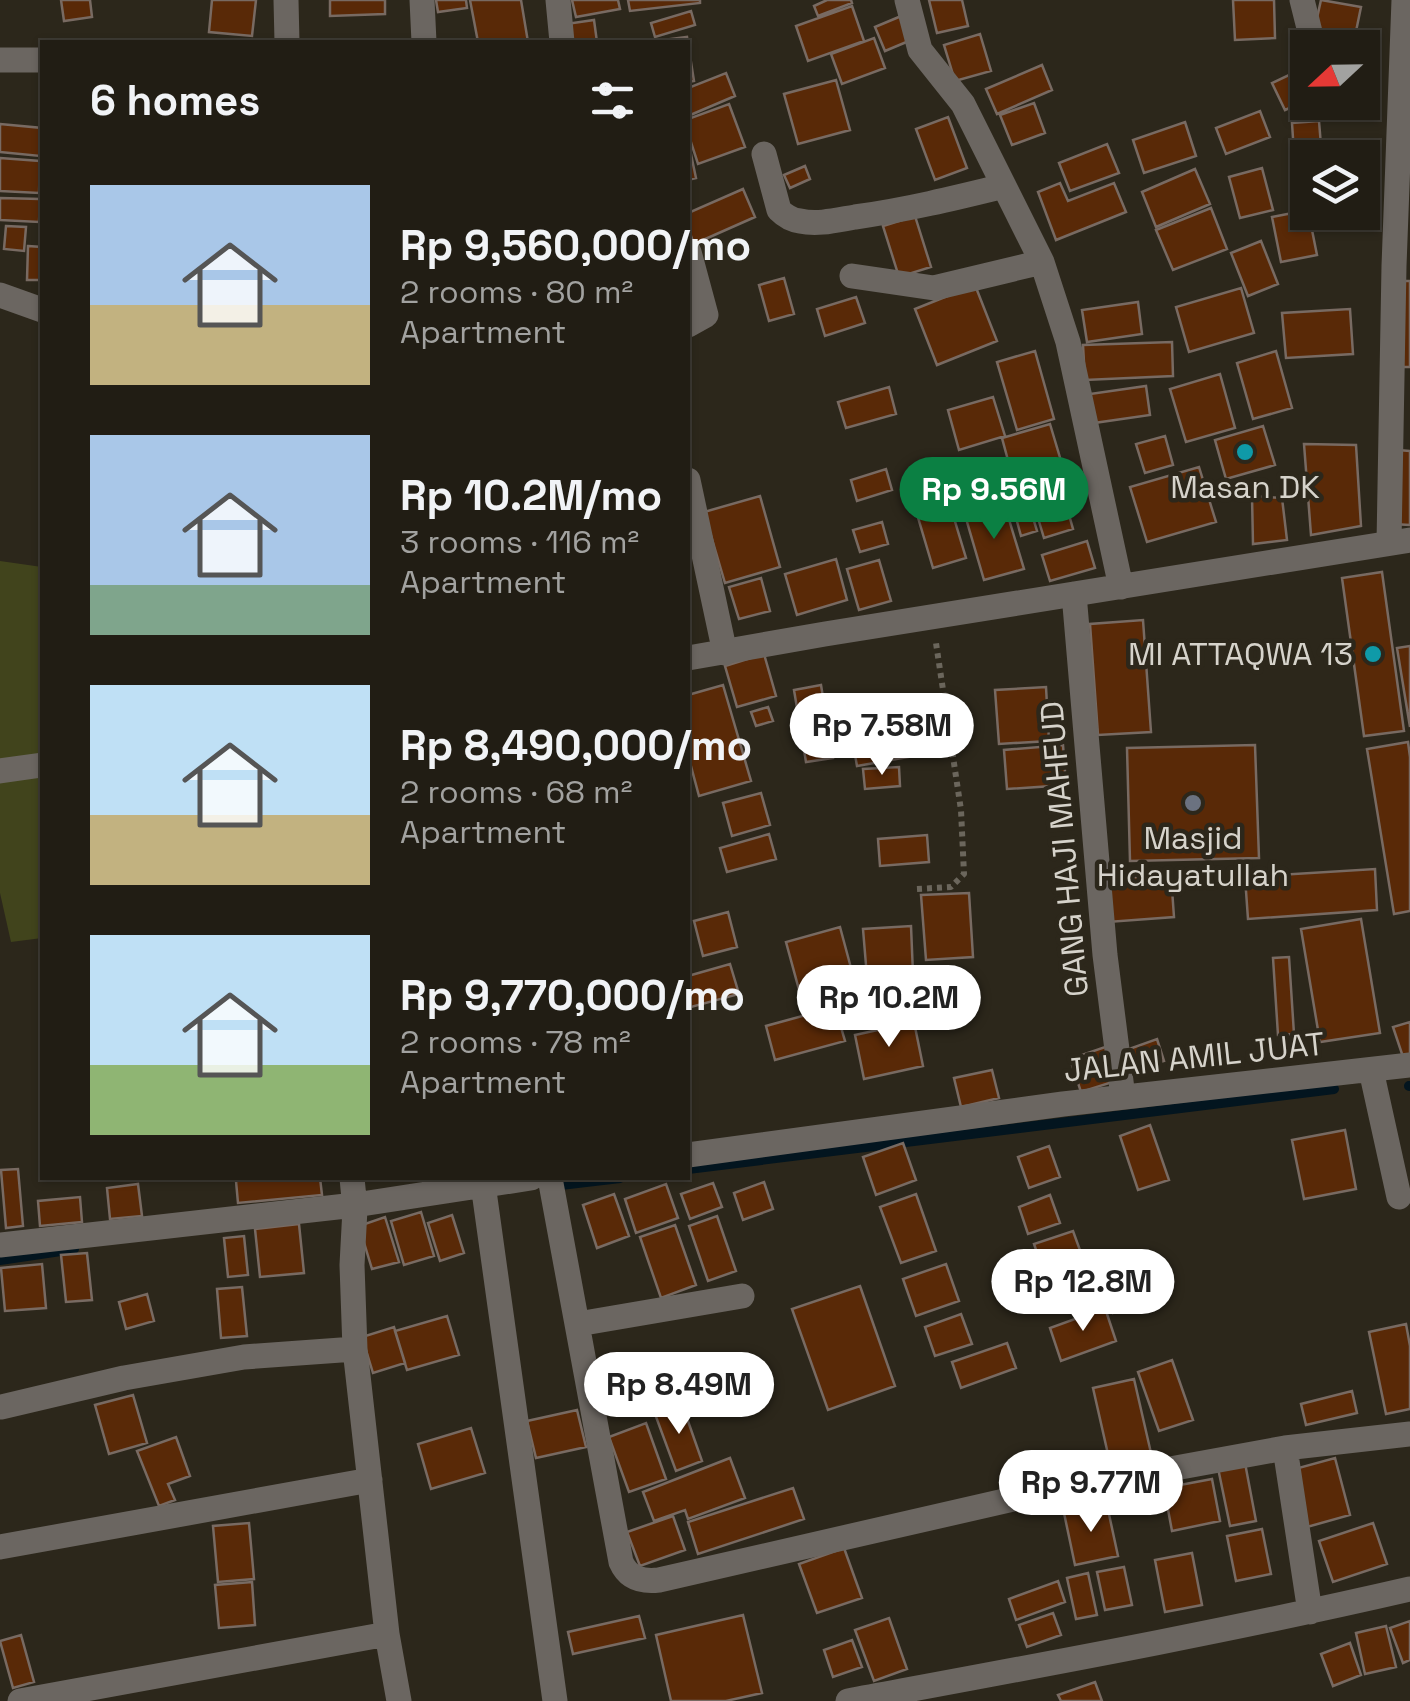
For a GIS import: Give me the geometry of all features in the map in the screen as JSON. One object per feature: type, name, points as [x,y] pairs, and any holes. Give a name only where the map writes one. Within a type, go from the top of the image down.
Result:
[{"type":"street","points":[[286,0],[287,40]]},
{"type":"street","points":[[422,0],[424,40]]},
{"type":"street","points":[[558,0],[562,40]]},
{"type":"street","points":[[907,0],[920,50],[963,104],[1042,262],[1068,342],[1121,587]]},
{"type":"street","points":[[1302,0],[1310,30]]},
{"type":"street","points":[[690,658],[1399,541],[1394,266],[1404,0]]},
{"type":"street","points":[[0,60],[40,60]]},
{"type":"street","points":[[764,154],[780,210],[796,221],[822,222],[894,211],[1004,186]]},
{"type":"street","points":[[690,259],[706,315],[690,324]]},
{"type":"street","points":[[852,276],[934,288],[1042,262]]},
{"type":"street","points":[[0,296],[40,309]]},
{"type":"street","points":[[690,489],[726,653]]},
{"type":"street","name":"GANG HAJI MAHFUD","points":[[1074,594],[1105,955],[1124,1097]]},
{"type":"street","points":[[0,771],[40,764]]},
{"type":"street","name":"JALAN AMIL JUAT","points":[[690,1154],[1124,1097],[1410,1065]]},
{"type":"street","points":[[1371,1070],[1399,1197]]},
{"type":"street","points":[[352,1180],[355,1350],[387,1634],[399,1701]]},
{"type":"street","points":[[0,1246],[355,1210],[546,1182],[578,1324],[621,1562],[630,1575],[642,1580],[659,1580],[1044,1492],[1284,1448],[1410,1434]]},
{"type":"street","points":[[484,1192],[555,1701]]},
{"type":"street","points":[[578,1324],[742,1296]]},
{"type":"street","points":[[1,1407],[124,1378],[244,1357],[355,1350]]},
{"type":"street","points":[[1284,1448],[1310,1612]]},
{"type":"street","points":[[0,1547],[370,1480]]},
{"type":"street","points":[[848,1701],[1310,1612],[1410,1589]]},
{"type":"street","points":[[20,1701],[387,1634]]},
{"type":"path","points":[[917,888],[951,887],[964,874],[961,810],[932,617]]},
{"type":"green space","points":[[0,561],[40,567],[40,938],[11,942],[0,893]]},
{"type":"building","points":[[61,0],[90,0],[92,17],[64,21]]},
{"type":"building","points":[[212,0],[256,0],[252,36],[209,32]]},
{"type":"building","points":[[330,0],[385,0],[385,14],[330,16]]},
{"type":"building","points":[[436,0],[466,0],[467,8],[438,12]]},
{"type":"building","points":[[470,0],[521,0],[528,40],[478,40]]},
{"type":"building","points":[[572,0],[618,0],[620,9],[576,17]]},
{"type":"building","points":[[628,0],[700,0],[700,3],[630,11]]},
{"type":"building","points":[[827,0],[852,3],[818,16],[814,6]]},
{"type":"building","points":[[929,0],[962,0],[968,26],[937,33]]},
{"type":"building","points":[[1233,0],[1274,0],[1275,38],[1235,40]]},
{"type":"building","points":[[1321,0],[1361,7],[1356,30],[1314,30]]},
{"type":"building","points":[[852,6],[864,41],[808,61],[796,26]]},
{"type":"building","points":[[691,11],[695,25],[655,37],[651,23]]},
{"type":"building","points":[[906,14],[916,38],[885,51],[875,27]]},
{"type":"building","points":[[594,20],[597,40],[568,40],[566,24]]},
{"type":"building","points":[[980,34],[991,71],[955,81],[944,45]]},
{"type":"building","points":[[874,38],[885,68],[842,84],[831,54]]},
{"type":"building","points":[[1042,65],[1052,90],[997,114],[986,89]]},
{"type":"building","points":[[726,73],[735,96],[690,115],[690,87]]},
{"type":"building","points":[[1290,74],[1290,108],[1285,110],[1272,83]]},
{"type":"building","points":[[836,80],[850,130],[798,144],[784,94]]},
{"type":"building","points":[[1034,103],[1045,133],[1012,145],[1000,115]]},
{"type":"building","points":[[729,104],[745,147],[698,164],[690,139],[690,118]]},
{"type":"building","points":[[1260,111],[1270,137],[1226,154],[1216,128]]},
{"type":"building","points":[[948,117],[967,168],[935,180],[916,129]]},
{"type":"building","points":[[1319,121],[1321,140],[1293,140],[1292,123]]},
{"type":"building","points":[[1185,122],[1196,156],[1144,173],[1133,140]]},
{"type":"building","points":[[0,124],[40,128],[40,156],[0,152]]},
{"type":"building","points":[[1107,144],[1119,173],[1070,191],[1059,163]]},
{"type":"building","points":[[690,150],[696,178],[690,180]]},
{"type":"building","points":[[0,158],[40,161],[39,193],[0,191]]},
{"type":"building","points":[[805,166],[810,179],[790,188],[784,175]]},
{"type":"building","points":[[1262,168],[1273,210],[1240,218],[1229,177]]},
{"type":"building","points":[[1195,169],[1210,204],[1156,227],[1142,192]]},
{"type":"building","points":[[1060,183],[1068,201],[1114,183],[1126,212],[1056,240],[1038,192]]},
{"type":"building","points":[[743,189],[755,217],[694,244],[690,212]]},
{"type":"building","points":[[0,198],[40,199],[39,222],[0,220]]},
{"type":"building","points":[[1211,208],[1227,249],[1173,270],[1156,230]]},
{"type":"building","points":[[1290,214],[1290,230],[1312,230],[1317,255],[1281,262],[1272,217]]},
{"type":"building","points":[[915,216],[931,267],[899,277],[883,226]]},
{"type":"building","points":[[6,226],[26,227],[24,251],[4,249]]},
{"type":"building","points":[[1261,241],[1278,284],[1248,296],[1231,253]]},
{"type":"building","points":[[28,246],[40,247],[40,280],[27,280]]},
{"type":"building","points":[[784,278],[794,314],[769,321],[759,285]]},
{"type":"building","points":[[1400,281],[1410,281],[1410,367],[1402,367]]},
{"type":"building","points":[[975,285],[997,341],[937,365],[915,309]]},
{"type":"building","points":[[1241,288],[1254,333],[1189,352],[1176,307]]},
{"type":"building","points":[[856,297],[865,323],[825,336],[817,309]]},
{"type":"building","points":[[1138,302],[1142,334],[1087,342],[1082,310]]},
{"type":"building","points":[[1350,309],[1353,354],[1286,358],[1282,313]]},
{"type":"building","points":[[1172,342],[1173,376],[1085,380],[1083,345]]},
{"type":"building","points":[[1035,351],[1054,419],[1017,430],[997,362]]},
{"type":"building","points":[[1276,351],[1292,408],[1253,419],[1237,363]]},
{"type":"building","points":[[1220,374],[1235,428],[1186,442],[1170,389]]},
{"type":"building","points":[[1146,386],[1150,415],[1087,424],[1083,395]]},
{"type":"building","points":[[889,387],[896,414],[846,428],[838,402]]},
{"type":"building","points":[[993,397],[1005,436],[959,450],[948,410]]},
{"type":"building","points":[[1050,424],[1061,461],[1012,475],[1002,438]]},
{"type":"building","name":"Masan DK","points":[[1263,426],[1275,465],[1226,479],[1215,440]]},
{"type":"building","points":[[1165,436],[1173,465],[1145,473],[1136,444]]},
{"type":"building","points":[[1304,444],[1356,445],[1361,526],[1311,535]]},
{"type":"building","points":[[1398,450],[1410,451],[1410,525],[1393,524]]},
{"type":"building","points":[[1199,467],[1216,522],[1147,542],[1130,487]]},
{"type":"building","points":[[886,469],[892,490],[857,501],[851,480]]},
{"type":"building","points":[[1058,476],[1073,529],[1044,538],[1028,485]]},
{"type":"building","points":[[1023,485],[1037,531],[1021,536],[1008,489]]},
{"type":"building","points":[[947,495],[966,558],[933,568],[914,504]]},
{"type":"building","points":[[760,496],[780,567],[725,583],[704,512]]},
{"type":"building","name":"Masan DK","points":[[1252,496],[1282,498],[1287,540],[1253,544]]},
{"type":"building","points":[[1004,503],[1024,569],[984,580],[965,515]]},
{"type":"building","points":[[882,522],[888,544],[860,552],[853,530]]},
{"type":"building","points":[[1087,541],[1095,568],[1050,581],[1042,555]]},
{"type":"building","points":[[836,559],[847,600],[797,615],[785,574]]},
{"type":"building","points":[[879,560],[891,601],[859,610],[847,569]]},
{"type":"building","name":"MI ATTAQWA 13","points":[[1382,572],[1404,731],[1364,736],[1342,578]]},
{"type":"building","points":[[761,578],[770,611],[739,619],[729,587]]},
{"type":"building","points":[[1143,620],[1151,732],[1098,735],[1090,624]]},
{"type":"building","points":[[1410,646],[1410,727],[1397,648]]},
{"type":"building","points":[[764,654],[776,696],[737,707],[725,666]]},
{"type":"building","points":[[723,685],[751,781],[699,796],[690,762],[690,694]]},
{"type":"building","points":[[821,685],[833,758],[806,762],[794,690]]},
{"type":"building","points":[[1046,687],[1049,741],[999,744],[995,690]]},
{"type":"building","points":[[899,702],[908,757],[857,766],[847,710]]},
{"type":"building","points":[[768,707],[773,721],[756,726],[751,712]]},
{"type":"building","points":[[1408,742],[1410,911],[1394,914],[1367,749]]},
{"type":"building","points":[[1063,745],[1066,785],[1007,789],[1004,750]]},
{"type":"building","name":"Masjid Hidayatullah","points":[[1255,745],[1259,858],[1130,861],[1127,748]]},
{"type":"building","points":[[899,767],[900,786],[865,789],[863,769]]},
{"type":"building","points":[[761,793],[770,825],[732,836],[723,803]]},
{"type":"building","points":[[769,834],[776,859],[727,872],[720,848]]},
{"type":"building","points":[[927,835],[929,862],[880,866],[878,839]]},
{"type":"building","points":[[1375,869],[1377,910],[1248,919],[1245,877]]},
{"type":"building","points":[[1171,875],[1174,917],[1108,922],[1106,879]]},
{"type":"building","points":[[969,893],[973,957],[926,960],[921,895]]},
{"type":"building","points":[[728,912],[737,947],[703,956],[694,921]]},
{"type":"building","points":[[1361,919],[1380,1033],[1320,1042],[1301,929]]},
{"type":"building","points":[[911,926],[913,974],[867,977],[863,929]]},
{"type":"building","points":[[840,927],[858,994],[804,1008],[786,942]]},
{"type":"building","points":[[1289,957],[1294,1034],[1278,1035],[1273,958]]},
{"type":"building","points":[[730,964],[739,994],[691,1007],[690,975]]},
{"type":"building","points":[[835,1007],[845,1041],[775,1060],[766,1026]]},
{"type":"building","points":[[914,1022],[923,1066],[864,1079],[855,1035]]},
{"type":"building","points":[[1410,1022],[1410,1055],[1403,1057],[1393,1027]]},
{"type":"building","points":[[1157,1039],[1164,1061],[1136,1070],[1129,1049]]},
{"type":"building","points":[[1108,1046],[1119,1080],[1081,1092],[1070,1059]]},
{"type":"building","points":[[992,1070],[999,1098],[961,1107],[954,1078]]},
{"type":"building","points":[[1150,1125],[1169,1180],[1138,1190],[1120,1136]]},
{"type":"building","points":[[1345,1130],[1356,1189],[1304,1199],[1292,1140]]},
{"type":"building","points":[[903,1143],[916,1180],[876,1195],[863,1157]]},
{"type":"building","points":[[1049,1146],[1060,1177],[1029,1188],[1018,1157]]},
{"type":"building","points":[[18,1169],[23,1226],[6,1228],[1,1170]]},
{"type":"building","points":[[320,1180],[322,1195],[238,1203],[236,1181]]},
{"type":"building","points":[[764,1182],[773,1209],[743,1220],[734,1193]]},
{"type":"building","points":[[713,1183],[722,1207],[690,1219],[681,1194]]},
{"type":"building","points":[[138,1184],[142,1216],[110,1219],[107,1188]]},
{"type":"building","points":[[666,1184],[678,1218],[636,1233],[625,1199]]},
{"type":"building","points":[[614,1194],[629,1236],[597,1248],[583,1205]]},
{"type":"building","points":[[916,1194],[936,1251],[901,1263],[880,1207]]},
{"type":"building","points":[[1050,1195],[1060,1223],[1028,1234],[1019,1207]]},
{"type":"building","points":[[80,1197],[82,1222],[40,1226],[38,1201]]},
{"type":"building","points":[[421,1212],[434,1256],[404,1265],[391,1221]]},
{"type":"building","points":[[452,1215],[464,1253],[440,1261],[428,1223]]},
{"type":"building","points":[[717,1216],[736,1271],[708,1281],[689,1226]]},
{"type":"building","points":[[385,1217],[399,1262],[372,1269],[359,1226]]},
{"type":"building","points":[[299,1224],[304,1273],[260,1277],[255,1229]]},
{"type":"building","points":[[675,1225],[696,1285],[661,1298],[640,1237]]},
{"type":"building","points":[[1073,1231],[1081,1253],[1042,1267],[1034,1244]]},
{"type":"building","points":[[244,1236],[248,1275],[228,1277],[224,1238]]},
{"type":"building","points":[[87,1253],[92,1300],[66,1302],[61,1255]]},
{"type":"building","points":[[1148,1253],[1164,1296],[1113,1313],[1098,1270]]},
{"type":"building","points":[[42,1264],[46,1308],[5,1311],[1,1268]]},
{"type":"building","points":[[946,1264],[959,1301],[916,1316],[903,1279]]},
{"type":"building","points":[[860,1286],[895,1386],[828,1410],[792,1309]]},
{"type":"building","points":[[242,1287],[247,1336],[221,1338],[217,1289]]},
{"type":"building","points":[[147,1294],[154,1321],[126,1329],[119,1302]]},
{"type":"building","points":[[1105,1308],[1116,1341],[1061,1361],[1050,1328]]},
{"type":"building","points":[[961,1314],[972,1344],[935,1356],[925,1327]]},
{"type":"building","points":[[447,1316],[459,1355],[407,1370],[395,1331]]},
{"type":"building","points":[[1406,1324],[1410,1409],[1386,1414],[1369,1332]]},
{"type":"building","points":[[394,1327],[405,1363],[373,1373],[362,1337]]},
{"type":"building","points":[[1007,1343],[1016,1368],[961,1388],[952,1362]]},
{"type":"building","points":[[1172,1360],[1193,1420],[1159,1431],[1138,1372]]},
{"type":"building","points":[[1134,1379],[1151,1453],[1110,1463],[1093,1388]]},
{"type":"building","points":[[1352,1391],[1357,1413],[1306,1425],[1301,1404]]},
{"type":"building","points":[[133,1395],[147,1443],[109,1454],[95,1405]]},
{"type":"building","points":[[682,1404],[702,1461],[676,1471],[655,1414]]},
{"type":"building","points":[[577,1410],[586,1447],[536,1458],[527,1421]]},
{"type":"building","points":[[646,1423],[666,1479],[629,1492],[609,1437]]},
{"type":"building","points":[[471,1428],[485,1473],[431,1489],[418,1444]]},
{"type":"building","points":[[176,1437],[190,1476],[168,1484],[175,1500],[159,1506],[137,1451]]},
{"type":"building","points":[[730,1458],[745,1498],[688,1519],[685,1510],[654,1521],[643,1492]]},
{"type":"building","points":[[1335,1458],[1350,1515],[1307,1527],[1291,1470]]},
{"type":"building","points":[[1245,1463],[1256,1521],[1230,1526],[1218,1468]]},
{"type":"building","points":[[1212,1479],[1220,1521],[1172,1531],[1164,1488]]},
{"type":"building","points":[[793,1488],[804,1519],[698,1554],[688,1522]]},
{"type":"building","points":[[1107,1505],[1118,1556],[1075,1565],[1064,1513]]},
{"type":"building","points":[[673,1516],[685,1550],[640,1566],[627,1532]]},
{"type":"building","points":[[249,1523],[254,1579],[218,1582],[213,1526]]},
{"type":"building","points":[[1373,1523],[1387,1564],[1333,1582],[1319,1541]]},
{"type":"building","points":[[1262,1529],[1271,1574],[1236,1581],[1227,1536]]},
{"type":"building","points":[[844,1548],[862,1598],[817,1613],[799,1564]]},
{"type":"building","points":[[1192,1553],[1202,1605],[1165,1612],[1155,1560]]},
{"type":"building","points":[[1124,1567],[1132,1605],[1105,1610],[1097,1572]]},
{"type":"building","points":[[1088,1573],[1097,1615],[1076,1619],[1067,1578]]},
{"type":"building","points":[[1058,1581],[1065,1602],[1016,1620],[1009,1599]]},
{"type":"building","points":[[252,1582],[255,1625],[219,1628],[215,1585]]},
{"type":"building","points":[[1053,1613],[1061,1635],[1027,1647],[1019,1625]]},
{"type":"building","points":[[743,1615],[762,1693],[726,1701],[671,1701],[656,1635]]},
{"type":"building","points":[[639,1616],[645,1638],[573,1654],[568,1632]]},
{"type":"building","points":[[889,1618],[907,1669],[874,1681],[855,1630]]},
{"type":"building","points":[[1410,1621],[1410,1660],[1403,1663],[1390,1628]]},
{"type":"building","points":[[1386,1626],[1396,1667],[1365,1674],[1356,1633]]},
{"type":"building","points":[[21,1635],[34,1682],[13,1688],[0,1641]]},
{"type":"building","points":[[852,1640],[862,1667],[833,1677],[824,1650]]},
{"type":"building","points":[[1350,1643],[1361,1675],[1333,1686],[1321,1654]]},
{"type":"building","points":[[1095,1682],[1102,1701],[1061,1701],[1058,1695]]},
{"type":"waterway","points":[[690,1169],[1334,1089]]},
{"type":"waterway","points":[[552,1186],[603,1180]]},
{"type":"waterway","points":[[0,1260],[74,1249]]},
{"type":"place","name":"Masan DK","points":[[1245,452]]},
{"type":"place","name":"MI ATTAQWA 13","points":[[1373,654]]},
{"type":"place","name":"Masjid Hidayatullah","points":[[1193,803]]}]
